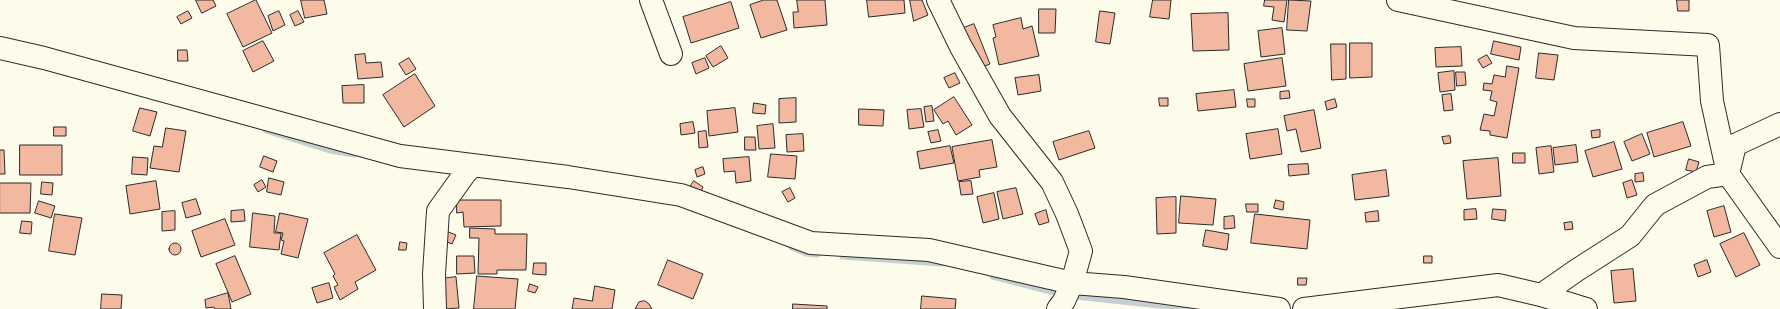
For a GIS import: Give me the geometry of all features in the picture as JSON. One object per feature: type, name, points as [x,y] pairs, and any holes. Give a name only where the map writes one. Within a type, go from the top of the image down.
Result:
[{"type":"street","points":[[651,0],[671,54]]},
{"type":"street","points":[[938,0],[961,47],[1000,116],[1052,182],[1067,214],[1081,251],[1066,301]]},
{"type":"street","points":[[1398,0],[1574,38],[1708,45],[1712,101],[1728,174],[1780,247]]},
{"type":"street","points":[[0,48],[66,64],[400,156],[568,177],[681,195],[811,243],[929,250],[1066,301],[1124,287],[1279,309]]},
{"type":"street","points":[[1728,174],[1735,145],[1780,124]]},
{"type":"street","points":[[435,309],[434,274],[438,211],[466,172],[473,166]]},
{"type":"street","points":[[1540,295],[1630,236],[1655,205],[1707,177],[1728,174]]},
{"type":"street","points":[[1304,309],[1498,285],[1540,295],[1586,309]]},
{"type":"building","points":[[196,0],[213,0],[216,6],[202,13]]},
{"type":"building","points":[[256,0],[272,33],[243,47],[227,14]]},
{"type":"building","points":[[301,0],[324,0],[327,14],[305,18]]},
{"type":"building","points":[[764,0],[777,0],[787,30],[761,38],[750,5]]},
{"type":"building","points":[[797,0],[825,0],[827,25],[794,28],[793,12],[798,12]]},
{"type":"building","points":[[867,0],[904,0],[905,13],[869,17]]},
{"type":"building","points":[[910,0],[922,0],[928,15],[914,21]]},
{"type":"building","points":[[1153,0],[1171,0],[1169,19],[1150,17]]},
{"type":"building","points":[[1265,0],[1287,0],[1284,22],[1272,20],[1274,7],[1264,6]]},
{"type":"building","points":[[1289,0],[1311,1],[1307,31],[1287,30]]},
{"type":"building","points":[[1677,0],[1689,0],[1689,11],[1678,11]]},
{"type":"building","points":[[731,2],[739,28],[691,43],[683,17]]},
{"type":"building","points":[[1039,9],[1056,9],[1055,33],[1039,33]]},
{"type":"building","points":[[188,11],[192,18],[181,24],[177,17]]},
{"type":"building","points":[[279,11],[285,25],[273,31],[268,16]]},
{"type":"building","points":[[298,11],[304,22],[295,26],[290,15]]},
{"type":"building","points":[[1100,11],[1115,13],[1110,44],[1096,42]]},
{"type":"building","points":[[1228,13],[1229,50],[1193,51],[1191,14]]},
{"type":"building","points":[[1021,18],[1023,29],[1032,26],[1039,56],[999,65],[993,38],[996,37],[993,25]]},
{"type":"building","points":[[974,24],[990,64],[977,69],[961,29]]},
{"type":"building","points":[[1282,28],[1285,54],[1261,57],[1258,31]]},
{"type":"building","points":[[263,41],[274,61],[253,72],[243,51]]},
{"type":"building","points":[[1494,41],[1521,47],[1519,60],[1491,54]]},
{"type":"building","points":[[1350,43],[1372,43],[1372,77],[1350,78]]},
{"type":"building","points":[[1331,44],[1346,44],[1346,79],[1332,80]]},
{"type":"building","points":[[721,46],[728,58],[713,67],[706,56]]},
{"type":"building","points":[[1461,47],[1462,66],[1436,67],[1435,48]]},
{"type":"building","points":[[178,50],[187,50],[188,61],[178,61]]},
{"type":"building","points":[[1539,53],[1558,55],[1554,80],[1536,78]]},
{"type":"building","points":[[365,54],[366,63],[381,62],[383,77],[358,79],[355,55]]},
{"type":"building","points":[[1487,55],[1492,63],[1483,68],[1478,60]]},
{"type":"building","points":[[409,58],[416,69],[406,75],[399,64]]},
{"type":"building","points":[[705,58],[709,68],[696,74],[692,63]]},
{"type":"building","points":[[1282,58],[1286,86],[1248,91],[1244,64]]},
{"type":"building","points":[[1507,66],[1519,68],[1507,138],[1490,135],[1490,131],[1480,130],[1484,114],[1494,116],[1497,102],[1490,100],[1492,91],[1483,90],[1484,83],[1492,84],[1494,75],[1505,77]]},
{"type":"building","points":[[1454,71],[1455,90],[1440,92],[1438,73]]},
{"type":"building","points":[[1456,72],[1465,72],[1466,85],[1457,86]]},
{"type":"building","points":[[955,73],[960,83],[949,88],[944,78]]},
{"type":"building","points":[[415,74],[435,106],[404,127],[383,95]]},
{"type":"building","points":[[1039,75],[1041,91],[1018,95],[1015,78]]},
{"type":"building","points":[[364,85],[364,103],[343,103],[342,86]]},
{"type":"building","points":[[1234,90],[1236,107],[1198,111],[1196,94]]},
{"type":"building","points":[[1289,91],[1290,98],[1280,99],[1280,92]]},
{"type":"building","points":[[1451,94],[1453,110],[1444,111],[1442,95]]},
{"type":"building","points":[[954,97],[972,125],[956,135],[948,121],[943,124],[934,110]]},
{"type":"building","points":[[796,98],[796,122],[779,123],[779,99]]},
{"type":"building","points":[[1159,98],[1168,98],[1168,106],[1160,106]]},
{"type":"building","points":[[1247,99],[1255,99],[1255,107],[1248,107]]},
{"type":"building","points":[[1335,99],[1337,107],[1327,110],[1325,102]]},
{"type":"building","points":[[754,103],[766,105],[765,114],[753,113]]},
{"type":"building","points":[[932,106],[934,121],[926,122],[924,107]]},
{"type":"building","points":[[140,108],[157,112],[150,136],[133,131]]},
{"type":"building","points":[[735,108],[738,132],[709,136],[707,111]]},
{"type":"building","points":[[859,109],[884,110],[883,126],[859,125]]},
{"type":"building","points":[[921,109],[924,127],[909,129],[907,110]]},
{"type":"building","points":[[1314,110],[1321,148],[1301,152],[1296,129],[1287,131],[1284,116]]},
{"type":"building","points":[[693,122],[695,133],[681,135],[680,124]]},
{"type":"building","points":[[1683,122],[1691,146],[1654,157],[1647,133]]},
{"type":"building","points":[[773,124],[775,148],[759,149],[757,126]]},
{"type":"building","points":[[54,127],[66,127],[66,136],[54,136]]},
{"type":"building","points":[[166,128],[186,131],[179,172],[150,168],[154,146],[162,147]]},
{"type":"building","points":[[1278,129],[1282,154],[1250,159],[1246,134]]},
{"type":"building","points":[[938,130],[941,141],[931,143],[928,132]]},
{"type":"building","points":[[1600,130],[1600,137],[1592,138],[1591,131]]},
{"type":"building","points":[[706,131],[708,147],[699,148],[698,132]]},
{"type":"building","points":[[1089,131],[1095,148],[1059,160],[1053,142]]},
{"type":"building","points":[[803,134],[804,151],[787,152],[786,135]]},
{"type":"building","points":[[1642,134],[1650,154],[1632,161],[1624,142]]},
{"type":"building","points":[[1450,136],[1451,143],[1444,144],[1442,137]]},
{"type":"building","points":[[745,137],[755,137],[756,150],[745,150]]},
{"type":"building","points":[[992,140],[997,167],[979,170],[980,177],[958,181],[952,147]]},
{"type":"building","points":[[1614,142],[1622,169],[1593,177],[1585,151]]},
{"type":"building","points":[[20,145],[62,145],[62,175],[20,175]]},
{"type":"building","points":[[1576,145],[1578,162],[1555,165],[1553,148]]},
{"type":"building","points":[[950,146],[954,163],[920,169],[917,152]]},
{"type":"building","points":[[1551,146],[1554,172],[1539,174],[1536,148]]},
{"type":"building","points":[[0,150],[4,150],[5,174],[0,174]]},
{"type":"building","points":[[1513,153],[1525,153],[1525,163],[1513,163]]},
{"type":"building","points":[[771,154],[797,156],[795,179],[768,177]]},
{"type":"building","points":[[264,156],[277,161],[273,172],[260,167]]},
{"type":"building","points":[[133,157],[148,158],[147,175],[132,174]]},
{"type":"building","points":[[749,157],[751,181],[736,183],[735,171],[724,172],[723,159]]},
{"type":"building","points":[[1498,158],[1501,196],[1467,199],[1463,161]]},
{"type":"building","points":[[1689,159],[1699,162],[1696,172],[1686,170]]},
{"type":"building","points":[[1308,164],[1309,174],[1289,176],[1288,165]]},
{"type":"building","points":[[703,167],[705,174],[697,177],[695,170]]},
{"type":"building","points":[[1386,170],[1389,196],[1355,200],[1352,175]]},
{"type":"building","points":[[1643,173],[1644,181],[1635,182],[1635,174]]},
{"type":"building","points":[[269,178],[284,182],[281,195],[267,192]]},
{"type":"building","points":[[262,180],[266,187],[258,192],[254,185]]},
{"type":"building","points":[[1632,180],[1637,195],[1627,198],[1623,183]]},
{"type":"building","points":[[156,181],[160,209],[130,214],[126,186]]},
{"type":"building","points":[[694,181],[703,187],[700,193],[690,187]]},
{"type":"building","points":[[971,181],[973,194],[961,195],[959,182]]},
{"type":"building","points":[[42,182],[53,183],[52,195],[41,194]]},
{"type":"building","points":[[0,183],[31,183],[30,213],[0,213]]},
{"type":"building","points":[[790,188],[795,198],[788,202],[782,192]]},
{"type":"building","points":[[1016,188],[1023,214],[1003,219],[997,192]]},
{"type":"building","points":[[994,193],[999,219],[983,223],[977,197]]},
{"type":"building","points":[[1181,196],[1216,199],[1213,225],[1179,223]]},
{"type":"building","points":[[1176,197],[1176,233],[1157,234],[1156,198]]},
{"type":"building","points":[[196,199],[201,214],[186,218],[182,203]]},
{"type":"building","points":[[457,200],[501,200],[501,226],[464,227],[463,212],[457,213]]},
{"type":"building","points":[[1276,200],[1284,202],[1283,210],[1274,208]]},
{"type":"building","points":[[39,201],[55,206],[51,218],[35,213]]},
{"type":"building","points":[[1246,204],[1258,204],[1258,212],[1247,212]]},
{"type":"building","points":[[1724,206],[1731,232],[1714,237],[1707,211]]},
{"type":"building","points":[[1476,209],[1477,219],[1464,220],[1464,210]]},
{"type":"building","points":[[1493,209],[1506,210],[1505,221],[1492,219]]},
{"type":"building","points":[[244,210],[245,221],[231,222],[231,211]]},
{"type":"building","points":[[1046,210],[1049,222],[1039,225],[1035,214]]},
{"type":"building","points":[[175,211],[175,230],[162,231],[162,212]]},
{"type":"building","points":[[1378,211],[1379,221],[1366,222],[1365,213]]},
{"type":"building","points":[[253,213],[275,216],[274,233],[281,233],[279,250],[250,247]]},
{"type":"building","points":[[280,213],[308,219],[298,258],[281,254],[284,241],[281,240],[283,233],[276,232]]},
{"type":"building","points":[[55,214],[82,218],[75,255],[49,251]]},
{"type":"building","points":[[1255,214],[1310,220],[1307,249],[1251,243]]},
{"type":"building","points":[[1234,216],[1235,228],[1224,229],[1224,217]]},
{"type":"building","points":[[225,219],[235,245],[201,257],[192,231]]},
{"type":"building","points":[[22,221],[32,222],[31,234],[20,233]]},
{"type":"building","points":[[1572,222],[1573,229],[1565,230],[1564,223]]},
{"type":"building","points":[[470,228],[495,229],[495,234],[527,234],[526,270],[497,270],[497,274],[478,274],[479,238],[470,238]]},
{"type":"building","points":[[1206,230],[1229,234],[1227,250],[1203,246]]},
{"type":"building","points":[[446,231],[456,235],[452,244],[442,240]]},
{"type":"building","points":[[1744,233],[1760,265],[1736,277],[1720,244]]},
{"type":"building","points":[[357,235],[376,270],[355,282],[358,289],[340,300],[334,287],[338,285],[333,276],[335,274],[324,253]]},
{"type":"building","points":[[400,242],[407,243],[406,250],[399,250]]},
{"type":"building","points":[[175,243],[179,245],[181,249],[179,253],[175,255],[171,253],[169,249],[171,245]]},
{"type":"building","points":[[235,256],[251,294],[232,302],[216,264]]},
{"type":"building","points":[[457,256],[474,256],[475,273],[457,274]]},
{"type":"building","points":[[1424,256],[1432,256],[1432,263],[1424,263]]},
{"type":"building","points":[[668,260],[703,274],[693,299],[658,285]]},
{"type":"building","points":[[1707,260],[1711,272],[1698,277],[1694,265]]},
{"type":"building","points":[[534,263],[546,263],[546,275],[533,274]]},
{"type":"building","points":[[1633,269],[1636,301],[1614,303],[1611,271]]},
{"type":"building","points":[[477,276],[518,279],[515,309],[474,309]]},
{"type":"building","points":[[456,277],[459,308],[444,309],[441,279]]},
{"type":"building","points":[[1298,278],[1307,278],[1306,285],[1298,285]]},
{"type":"building","points":[[329,283],[333,298],[317,303],[312,288]]},
{"type":"building","points":[[530,284],[538,287],[535,293],[528,291]]},
{"type":"building","points":[[595,286],[615,290],[612,309],[572,309],[574,298],[592,301]]},
{"type":"building","points":[[228,293],[231,309],[215,309],[214,307],[206,308],[205,300]]},
{"type":"building","points":[[102,294],[122,295],[121,309],[101,309]]},
{"type":"building","points":[[922,296],[956,299],[955,309],[921,309]]},
{"type":"building","points":[[645,301],[652,309],[635,309],[639,302]]},
{"type":"building","points":[[793,304],[827,306],[827,309],[793,309]]},
{"type":"waterway","points":[[266,130],[330,150],[354,154]]},
{"type":"waterway","points":[[792,247],[806,253],[817,254]]},
{"type":"waterway","points":[[843,256],[942,263]]},
{"type":"waterway","points":[[993,276],[1066,295],[1196,309]]}]
